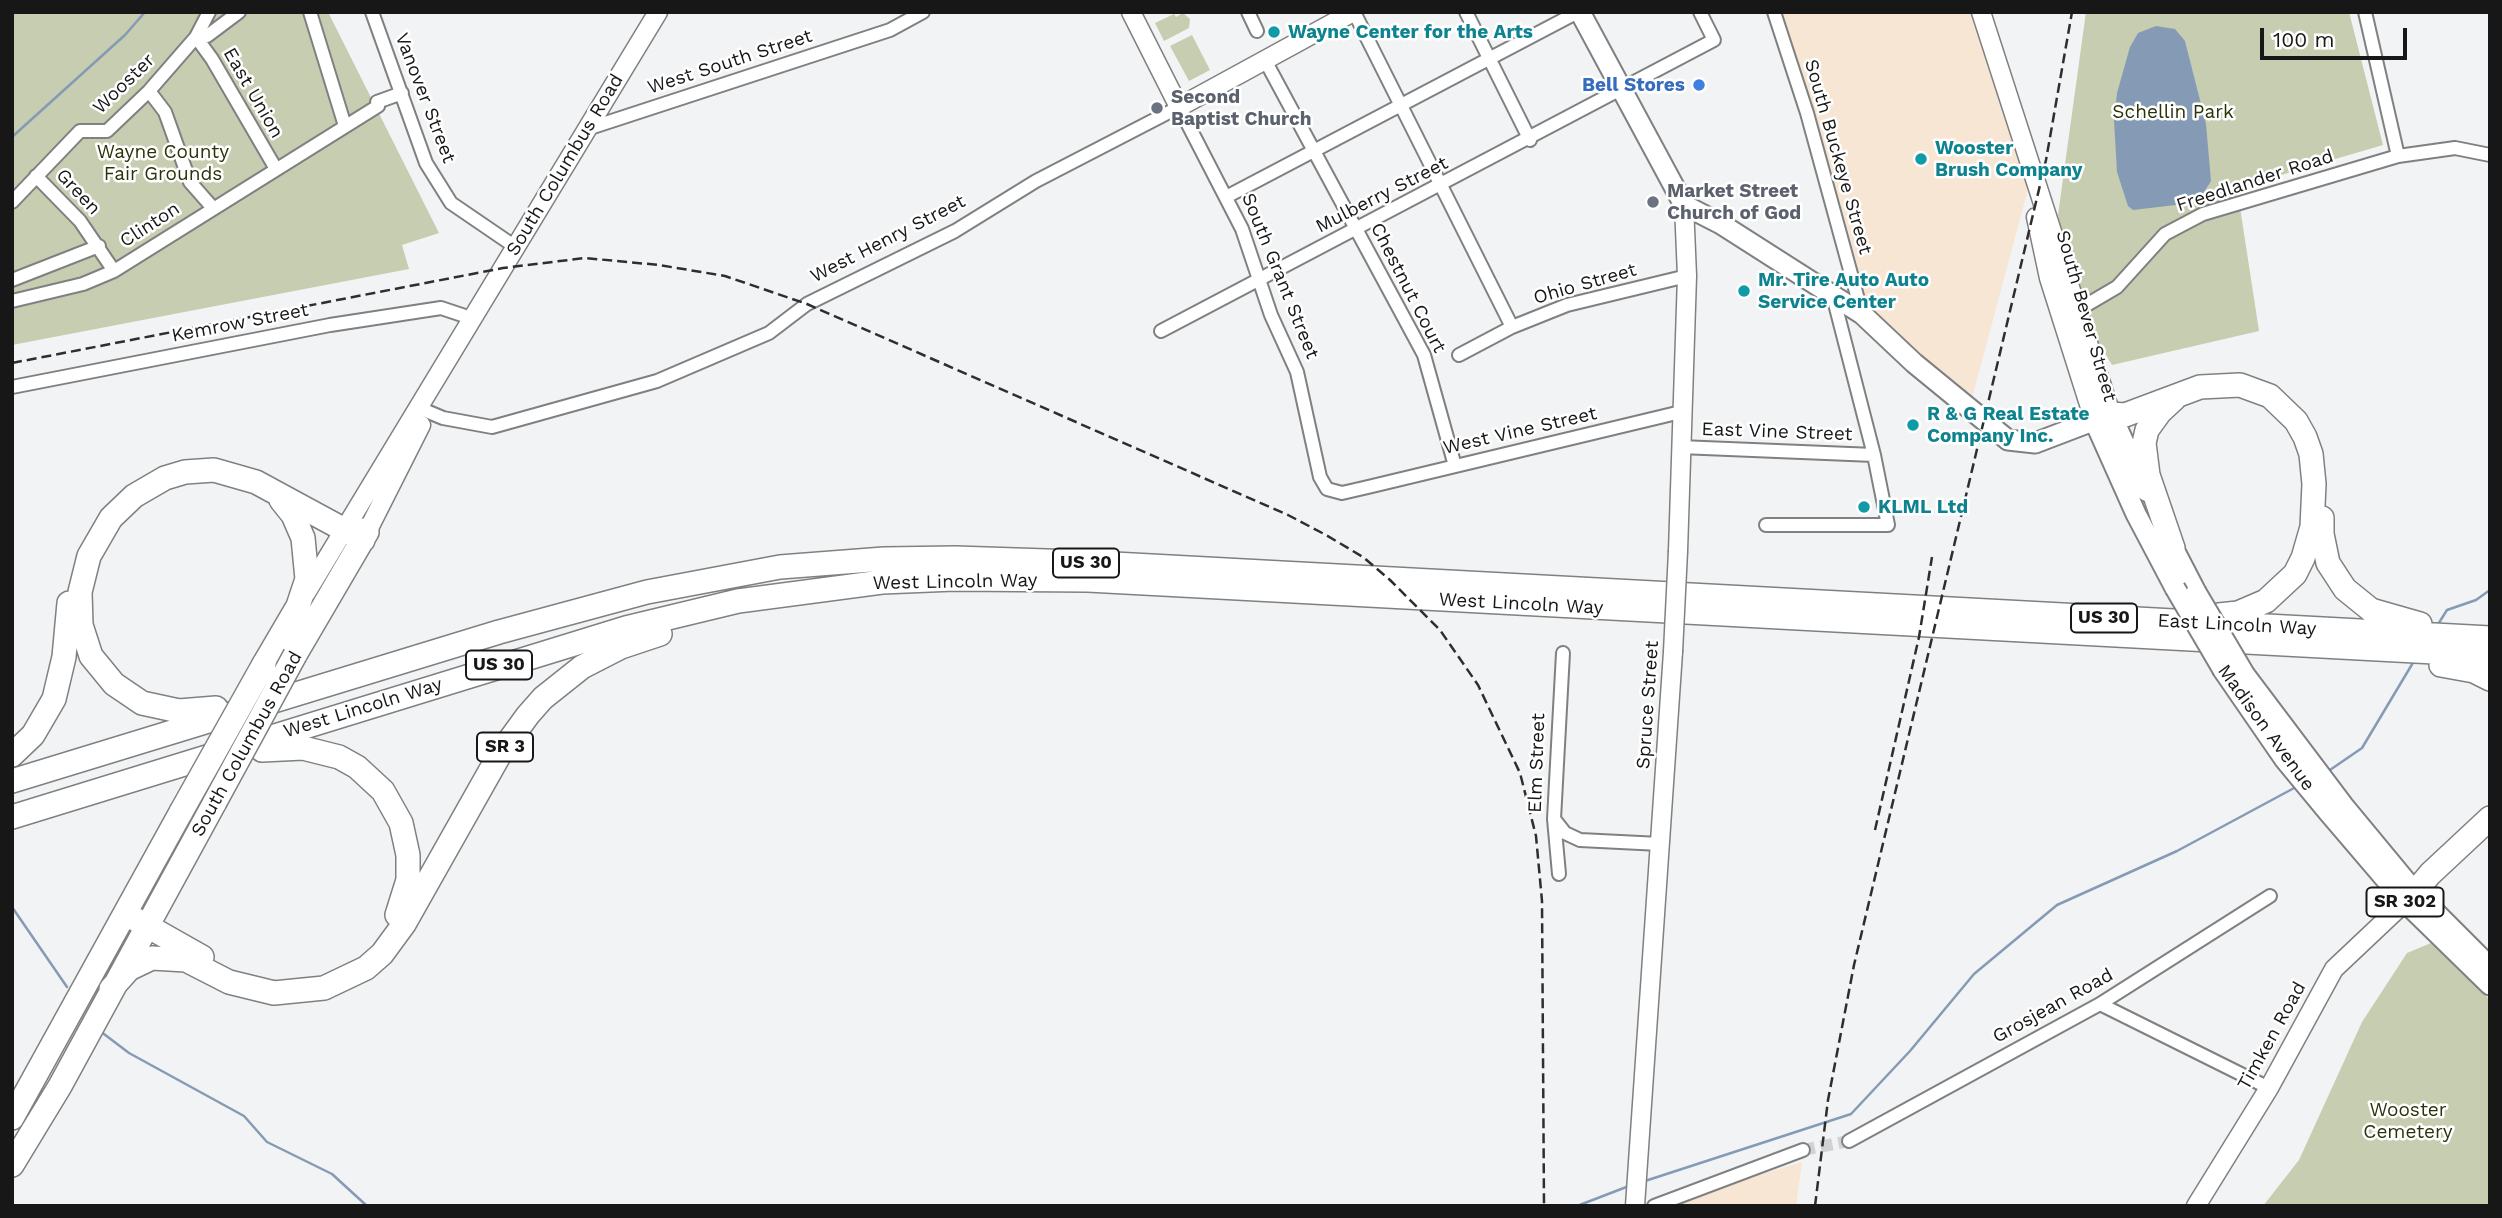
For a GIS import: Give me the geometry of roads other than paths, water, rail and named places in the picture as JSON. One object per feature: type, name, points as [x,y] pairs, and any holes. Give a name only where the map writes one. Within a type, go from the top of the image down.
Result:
[{"type":"highway","points":[[2102,417],[2122,405],[2206,374],[2242,375],[2278,389],[2308,417],[2317,438],[2324,466],[2324,550],[2336,577],[2371,610],[2385,640],[2479,645],[2490,680]]},
{"type":"highway","points":[[1817,602],[1917,599],[2223,615],[2238,613],[2266,601],[2295,573],[2309,543],[2314,484],[2311,454],[2296,421],[2270,396],[2240,385],[2200,387],[2125,415],[2102,417]]},
{"type":"highway","points":[[2173,548],[2148,475],[2144,443],[2147,430],[2172,400],[2200,387]]},
{"type":"highway","points":[[12,755],[41,724],[58,687],[73,574],[83,546],[100,517],[131,486],[161,469],[185,461],[229,462],[258,473],[356,531]]},
{"type":"highway","points":[[356,531],[227,471],[185,472],[148,487],[111,518],[89,556],[82,581],[79,612],[91,656],[104,675],[122,691],[154,708],[208,710],[455,638],[499,632]]},
{"type":"highway","points":[[272,491],[293,515],[306,548],[307,579],[298,606]]},
{"type":"highway","name":"South Columbus Road","points":[[12,1118],[134,924],[215,802],[295,656],[356,531]]},
{"type":"highway","name":"West Lincoln Way","points":[[12,781],[499,632],[635,594],[719,577],[808,564],[918,558],[1077,562],[1817,602]]},
{"type":"highway","name":"SR 3","points":[[111,989],[129,969],[140,962],[167,957],[186,960],[236,984],[274,993],[324,988],[366,968],[382,954],[404,924],[514,733],[543,698],[582,667],[600,657],[646,638],[700,623],[819,597],[1000,579]]},
{"type":"highway","name":"West Lincoln Way","points":[[12,817],[532,655],[678,614],[824,588],[903,581],[1088,580],[2013,630]]},
{"type":"highway","name":"East Lincoln Way","points":[[1817,602],[2479,645]]},
{"type":"highway","name":"South Columbus Road","points":[[12,1165],[111,989],[134,924],[181,812],[298,606]]},
{"type":"highway","name":"East Lincoln Way","points":[[2013,630],[2264,643],[2385,640]]},
{"type":"highway","points":[[12,817],[47,813],[257,751],[303,748],[339,757],[357,767],[383,791],[401,823],[408,867],[399,912],[370,953],[345,970],[328,977],[292,984],[256,981],[222,968],[134,924]]},
{"type":"highway","points":[[2410,897],[2430,874],[2490,818]]},
{"type":"highway","points":[[2410,897],[2438,881],[2490,832]]},
{"type":"highway","points":[[134,924],[186,960]]},
{"type":"main road","name":"South Columbus Road","points":[[298,606],[356,531],[514,246],[658,12]]},
{"type":"main road","name":"West Henry Street","points":[[1179,107],[1354,12]]},
{"type":"main road","points":[[1579,12],[1684,205],[1721,224],[1862,314],[1914,363],[2008,440],[2035,443],[2102,417]]},
{"type":"main road","name":"South Bever Street","points":[[1981,12],[2012,101],[2049,278],[2068,315],[2102,417]]},
{"type":"main road","name":"South Grant Street","points":[[1133,13],[1179,107]]},
{"type":"main road","name":"Spruce Street","points":[[1635,1205],[1678,551],[1687,276],[1684,205]]},
{"type":"main road","name":"Madison Avenue","points":[[2102,417],[2196,593],[2293,756]]},
{"type":"main road","name":"Madison Avenue","points":[[2102,417],[2136,514],[2222,670],[2335,809],[2490,985]]},
{"type":"main road","name":"Madison Avenue","points":[[2410,897],[2486,956]]},
{"type":"main road","name":"Timken Road","points":[[2196,1206],[2269,1088],[2334,969],[2410,897]]},
{"type":"street","points":[[195,37],[209,12]]},
{"type":"street","points":[[195,37],[207,36],[239,12]]},
{"type":"street","points":[[310,12],[345,126]]},
{"type":"street","name":"Vanover Street","points":[[372,12],[426,163],[451,202],[514,246]]},
{"type":"street","name":"West South Street","points":[[587,129],[890,30],[923,12]]},
{"type":"street","points":[[1248,12],[1257,31]]},
{"type":"street","points":[[1354,12],[1512,327]]},
{"type":"street","points":[[1466,12],[1531,139]]},
{"type":"street","points":[[1226,197],[1490,56],[1579,12]]},
{"type":"street","name":"Mulberry Street","points":[[1161,331],[1531,139],[1714,40],[1700,12]]},
{"type":"street","name":"South Buckeye Street","points":[[1774,12],[1807,113],[1862,314]]},
{"type":"street","points":[[2365,12],[2398,156]]},
{"type":"street","name":"Wooster","points":[[12,202],[80,131],[107,131],[149,91],[195,37]]},
{"type":"street","name":"East Union","points":[[195,37],[212,59],[276,169]]},
{"type":"street","name":"Chestnut Court","points":[[1266,62],[1424,355],[1454,466]]},
{"type":"street","points":[[149,91],[165,112],[190,182],[212,207]]},
{"type":"street","name":"Clinton","points":[[12,302],[83,284],[114,271],[212,207],[378,106],[377,102],[402,93]]},
{"type":"street","name":"South Grant Street","points":[[1179,107],[1242,229],[1297,372],[1320,477],[1327,489],[1342,493],[1368,487]]},
{"type":"street","name":"West Henry Street","points":[[423,410],[492,427],[657,381],[695,366],[769,333],[807,304],[955,231],[1036,181],[1179,107]]},
{"type":"street","name":"Freedlander Road","points":[[2068,315],[2117,287],[2152,247],[2178,225],[2203,214],[2398,156],[2455,148],[2490,155]]},
{"type":"street","name":"Green","points":[[36,176],[80,221],[114,271]]},
{"type":"street","points":[[12,280],[99,246]]},
{"type":"street","name":"Ohio Street","points":[[1460,355],[1512,327],[1567,305],[1687,276]]},
{"type":"street","points":[[1766,525],[1888,524],[1874,455],[1833,296]]},
{"type":"street","name":"Kemrow Street","points":[[12,387],[330,325],[441,308],[474,319]]},
{"type":"street","name":"West Vine Street","points":[[1368,487],[1681,412]]},
{"type":"street","name":"East Vine Street","points":[[1680,447],[1874,455]]},
{"type":"street","name":"Elm Street","points":[[1559,874],[1554,819],[1563,653]]},
{"type":"street","points":[[1554,819],[1565,833],[1580,840],[1660,844]]},
{"type":"street","name":"Grosjean Road","points":[[1849,1141],[2100,1004],[2270,895]]},
{"type":"street","points":[[2100,1004],[2269,1088]]},
{"type":"street","points":[[1654,1206],[1803,1150]]},
{"type":"water","points":[[2156,26],[2175,29],[2185,41],[2206,124],[2211,181],[2201,197],[2184,204],[2133,210],[2128,206],[2117,172],[2114,121],[2117,93],[2130,47],[2138,33]]},
{"type":"waterway","points":[[12,137],[125,35],[145,12]]},
{"type":"waterway","points":[[2437,626],[2447,610],[2476,600],[2490,590]]},
{"type":"waterway","points":[[2327,772],[2362,748],[2414,661]]},
{"type":"waterway","points":[[1645,1181],[1851,1114],[1910,1051],[1974,974],[2057,905],[2177,851],[2296,787]]},
{"type":"waterway","points":[[12,907],[67,987]]},
{"type":"waterway","points":[[100,1031],[129,1053],[244,1116],[267,1142],[332,1174],[367,1206]]},
{"type":"waterway","points":[[1577,1206],[1629,1186]]},
{"type":"tunnel","points":[[1803,1150],[1849,1141]]},
{"type":"railway","points":[[1815,1206],[1828,1100],[1854,965],[2046,160],[2072,12]]},
{"type":"railway","points":[[12,363],[503,268],[585,258],[659,265],[725,276],[807,304],[1288,515],[1326,535],[1363,557],[1440,630],[1478,685],[1520,773],[1536,836],[1542,901],[1544,1206]]},
{"type":"railway","points":[[1875,830],[1919,637],[1932,557]]},
{"type":"place","name":"Wayne Center for the Arts","points":[[1274,32]]},
{"type":"place","name":"Bell Stores","points":[[1699,85]]},
{"type":"place","name":"Second Baptist Church","points":[[1157,108]]},
{"type":"place","name":"Wooster Brush Company","points":[[1921,159]]},
{"type":"place","name":"Market Street Church of God","points":[[1653,202]]},
{"type":"place","name":"Mr. Tire Auto Auto Service Center","points":[[1744,291]]},
{"type":"place","name":"R & G Real Estate Company Inc.","points":[[1913,425]]},
{"type":"place","name":"KLML Ltd","points":[[1864,507]]},
{"type":"park label","name":"Schellin Park","points":[[2173,112]]},
{"type":"park label","name":"Wayne County Fair Grounds","points":[[163,163]]},
{"type":"park label","name":"Wooster Cemetery","points":[[2408,1121]]}]
